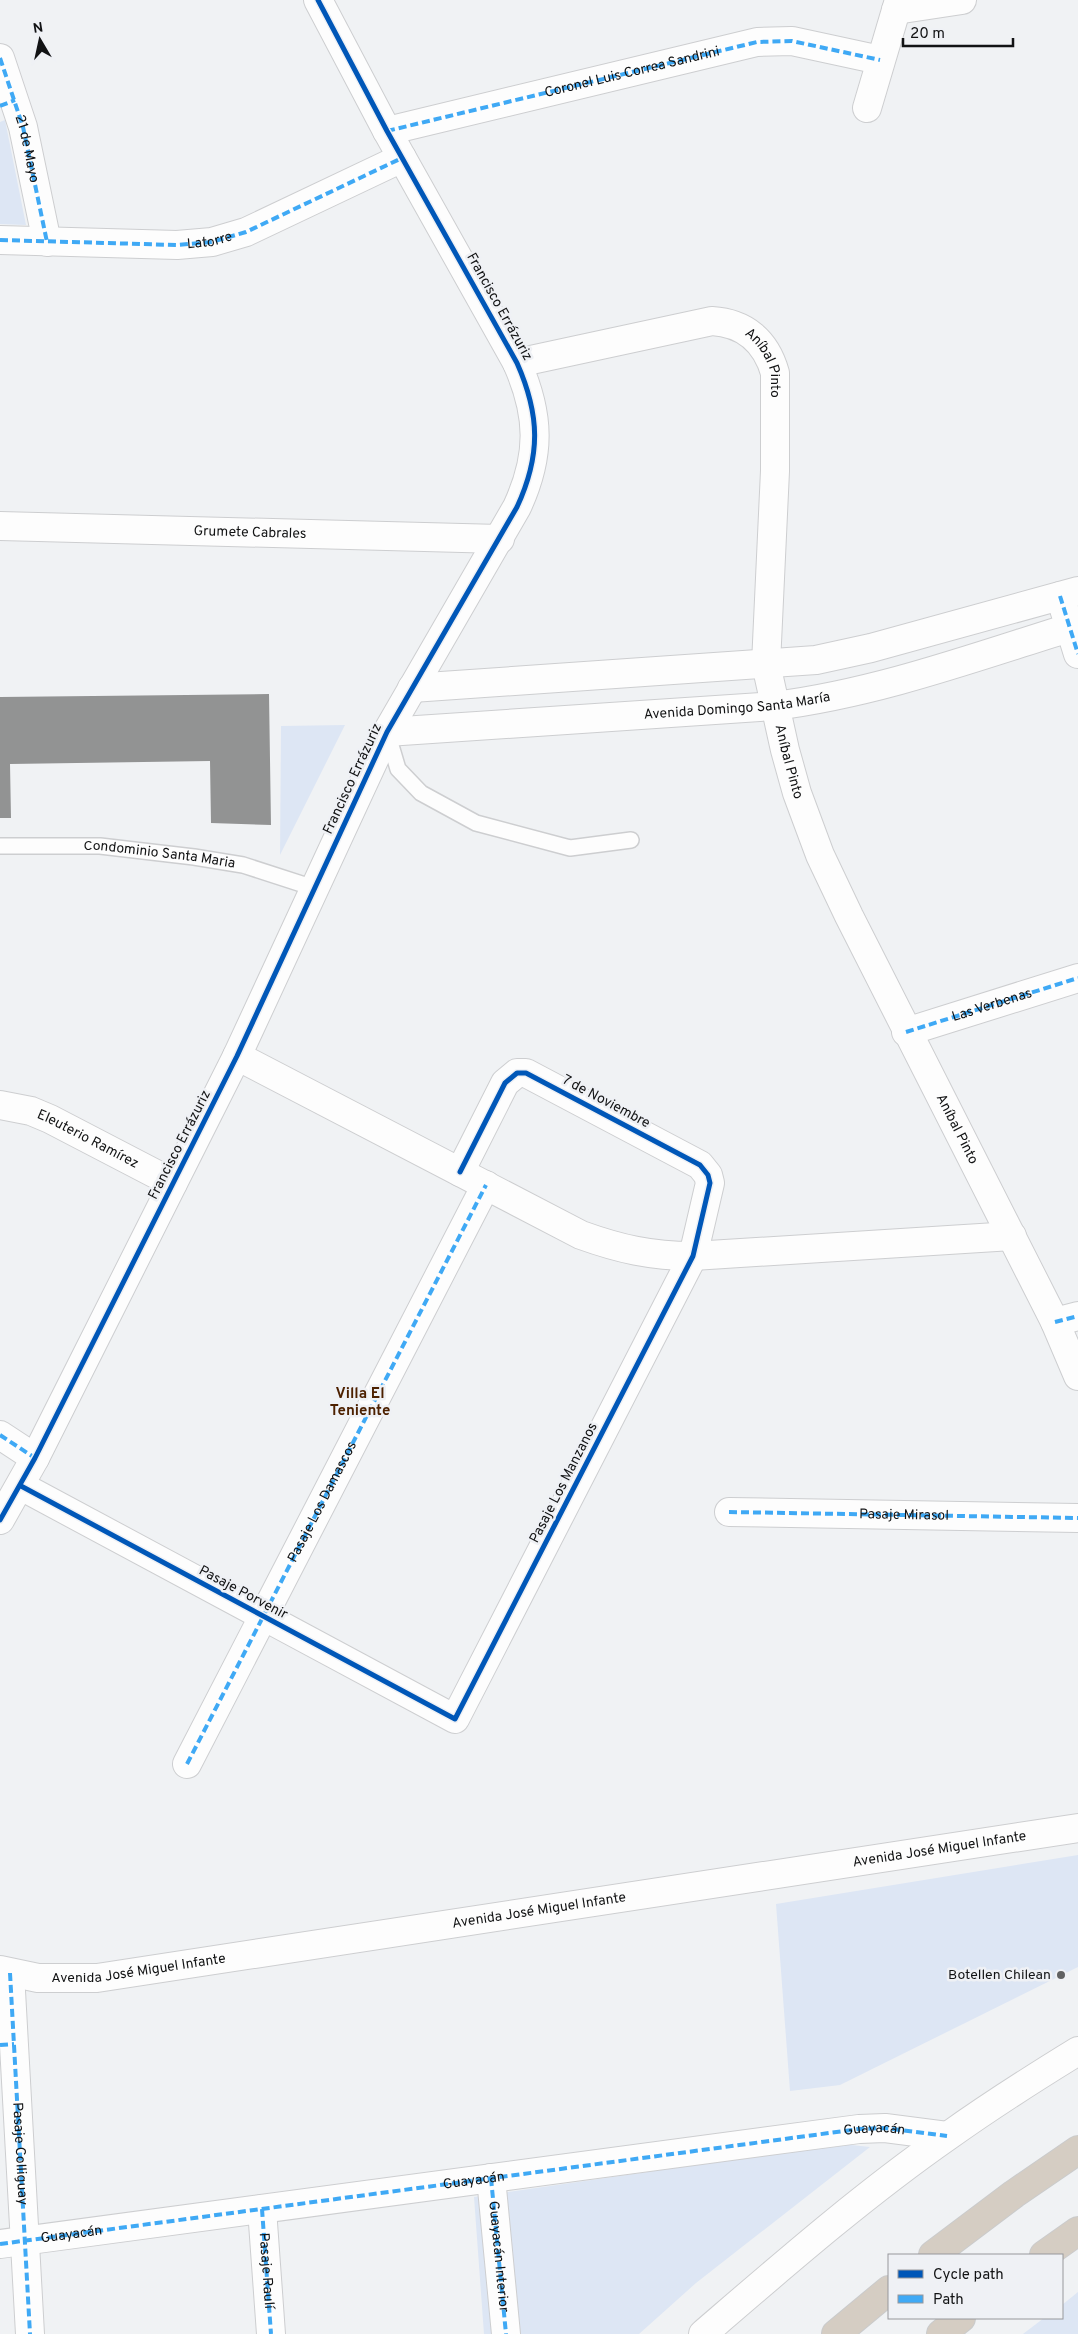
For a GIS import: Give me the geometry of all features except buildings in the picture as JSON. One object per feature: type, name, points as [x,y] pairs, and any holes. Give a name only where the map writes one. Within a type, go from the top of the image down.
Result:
[{"type":"highway","points":[[934,2254],[1014,2194],[1078,2150]]},
{"type":"highway","points":[[1045,2254],[1078,2231]]},
{"type":"highway","points":[[836,2334],[888,2291]]},
{"type":"highway","points":[[941,2334],[960,2319]]},
{"type":"street","name":"Francisco Errázuriz","points":[[0,1520],[36,1458],[237,1056],[387,732],[500,539],[527,486],[533,463],[536,440],[532,405],[528,387],[518,363],[387,131],[318,0]]},
{"type":"street","points":[[866,108],[898,5],[962,0]]},
{"type":"street","name":"Coronel Luis Correa Sandrini","points":[[387,131],[758,42],[792,41],[880,60]]},
{"type":"street","name":"21 de Mayo","points":[[0,58],[8,103],[30,158],[48,242]]},
{"type":"street","name":"Latorre","points":[[0,240],[177,245],[212,242],[246,232],[402,158]]},
{"type":"street","name":"Aníbal Pinto","points":[[518,363],[712,321],[738,326],[752,334],[764,346],[773,366],[775,388],[775,471],[766,664],[774,706],[798,793],[820,856],[906,1032],[1012,1236],[1066,1319],[1078,1376]]},
{"type":"street","name":"Grumete Cabrales","points":[[0,526],[500,539]]},
{"type":"street","points":[[412,688],[816,660],[871,648],[1069,594],[1078,654]]},
{"type":"street","name":"Avenida Domingo Santa María","points":[[387,732],[774,706],[815,701],[860,691],[1074,626]]},
{"type":"street","name":"Las Verbenas","points":[[906,1032],[1078,978]]},
{"type":"street","points":[[237,1056],[581,1235],[616,1248],[650,1254],[693,1256],[1012,1236]]},
{"type":"street","name":"7 de Noviembre","points":[[460,1172],[505,1083],[517,1073],[534,1076],[704,1169],[710,1183],[693,1256]]},
{"type":"street","name":"Eleuterio Ramírez","points":[[0,1104],[32,1111],[50,1119],[173,1183]]},
{"type":"street","name":"Pasaje Los Damascos","points":[[187,1764],[486,1185]]},
{"type":"street","name":"Pasaje Los Manzanos","points":[[455,1719],[693,1256]]},
{"type":"street","points":[[0,1435],[36,1458]]},
{"type":"street","name":"Pasaje Porvenir","points":[[21,1486],[455,1719]]},
{"type":"street","name":"Pasaje Mirasol","points":[[729,1512],[1078,1518]]},
{"type":"street","name":"Avenida José Miguel Infante","points":[[5,1971],[38,1978],[96,1978],[1078,1828]]},
{"type":"street","name":"Pasaje Colliguay","points":[[5,1971],[12,2242],[30,2334]]},
{"type":"street","points":[[703,2334],[844,2216],[947,2136],[1078,2051]]},
{"type":"street","name":"Guayacán","points":[[12,2242],[859,2129],[885,2128],[947,2136]]},
{"type":"street","name":"Guayacán Interior","points":[[491,2178],[506,2334]]},
{"type":"street","name":"Pasaje Raulí","points":[[262,2209],[271,2334]]},
{"type":"lane","points":[[387,732],[398,770],[421,793],[476,823],[570,848],[631,840]]},
{"type":"lane","name":"Condominio Santa Maria","points":[[0,846],[100,846],[194,857],[243,864],[314,888]]},
{"type":"shaded area","points":[[5,120],[26,225],[0,224],[0,122]]},
{"type":"shaded area","points":[[345,725],[280,855],[281,726]]},
{"type":"shaded area","points":[[1078,1855],[1078,1967],[840,2085],[790,2091],[776,1904]]},
{"type":"shaded area","points":[[842,2144],[870,2147],[696,2283],[639,2334],[484,2334],[474,2197]]},
{"type":"shaded area","points":[[1078,2292],[1078,2334],[1023,2334],[1043,2319],[1063,2319],[1063,2304]]},
{"type":"marked path","points":[[387,131],[757,42],[792,41],[880,60]]},
{"type":"marked path","points":[[0,58],[23,127],[47,242]]},
{"type":"marked path","points":[[0,106],[15,100]]},
{"type":"marked path","points":[[0,240],[177,245],[212,242],[246,232],[402,158]]},
{"type":"marked path","points":[[1060,596],[1078,654]]},
{"type":"marked path","points":[[906,1032],[1078,978]]},
{"type":"marked path","points":[[187,1764],[486,1185]]},
{"type":"marked path","points":[[1055,1322],[1078,1316]]},
{"type":"marked path","points":[[0,1435],[35,1458]]},
{"type":"marked path","points":[[729,1512],[1078,1518]]},
{"type":"marked path","points":[[10,1973],[30,2334]]},
{"type":"marked path","points":[[0,2045],[14,2044]]},
{"type":"marked path","points":[[0,2244],[859,2129],[885,2128],[947,2136]]},
{"type":"marked path","points":[[491,2178],[506,2334]]},
{"type":"marked path","points":[[262,2209],[271,2334]]},
{"type":"cycle path","points":[[0,1520],[35,1458],[237,1056],[387,732],[517,507],[525,488],[534,452],[535,435],[530,400],[517,363],[387,131],[318,0]]},
{"type":"cycle path","points":[[21,1486],[455,1719],[693,1256],[710,1183],[708,1175],[700,1165],[526,1073],[517,1073],[505,1083],[460,1172]]},
{"type":"place","name":"Botellen Chilean","points":[[1061,1975]]},
{"type":"district","name":"Villa El Teniente","points":[[360,1402]]}]
